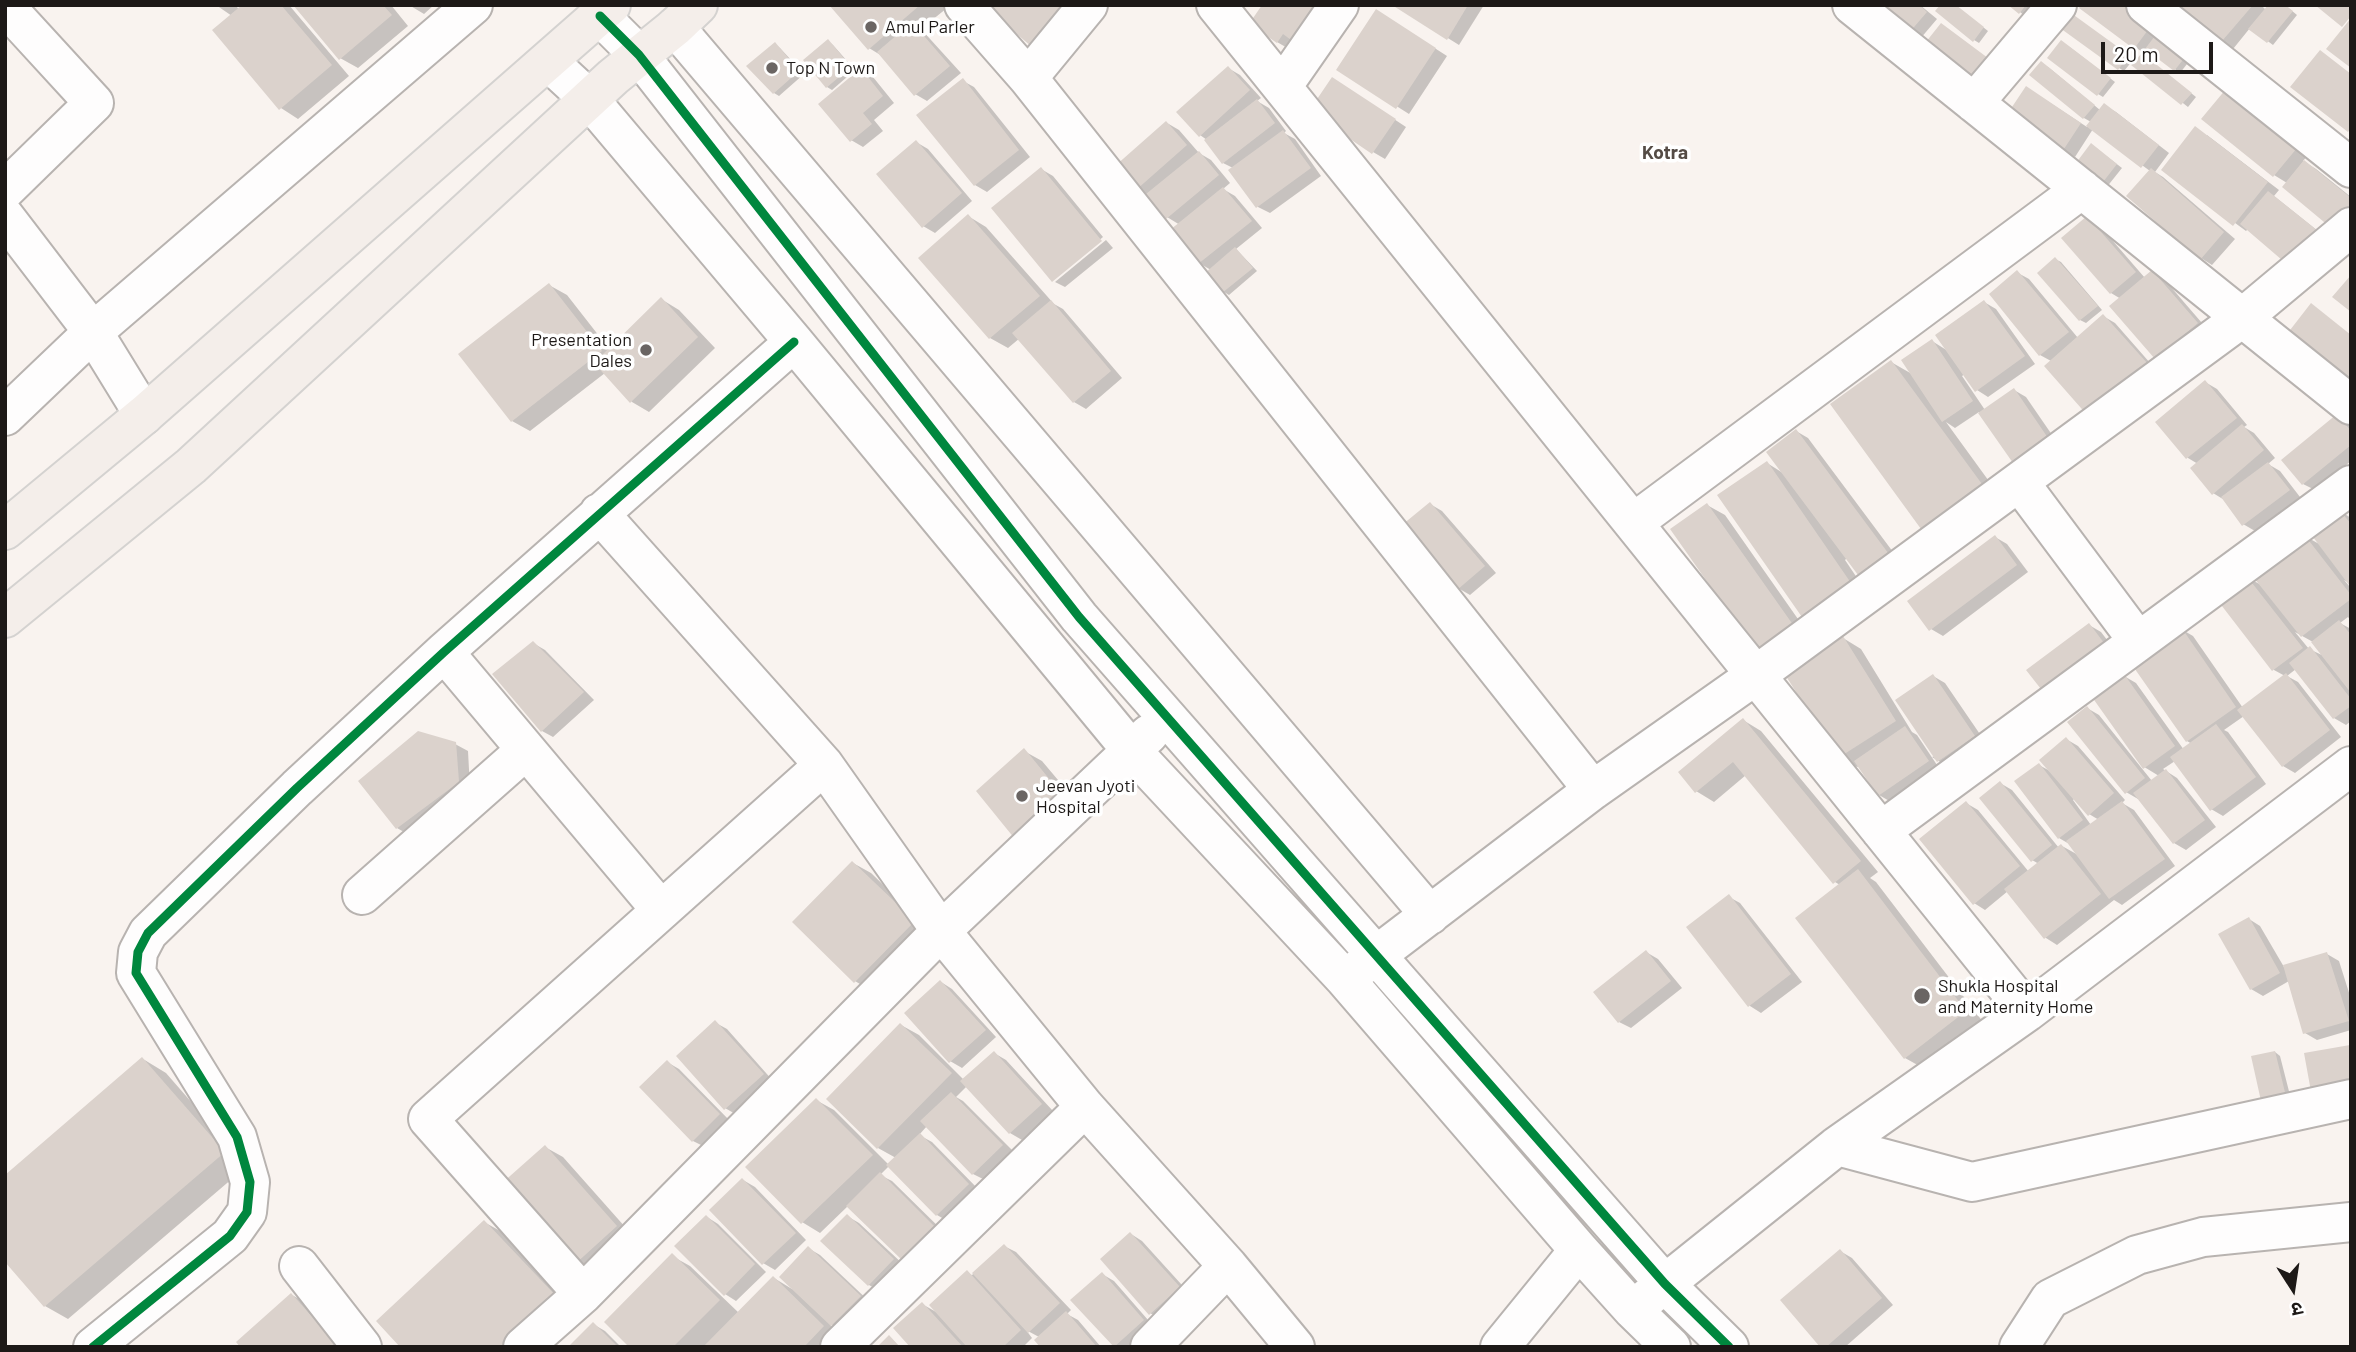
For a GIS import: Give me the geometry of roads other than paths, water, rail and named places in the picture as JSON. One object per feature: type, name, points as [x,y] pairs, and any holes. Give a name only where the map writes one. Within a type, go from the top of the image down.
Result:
[{"type":"main road","points":[[5,530],[144,415],[549,62],[605,10]]},
{"type":"main road","points":[[5,618],[191,466],[589,99],[687,16]]},
{"type":"street","points":[[5,416],[93,332],[473,5]]},
{"type":"street","points":[[964,5],[1028,78],[1593,790]]},
{"type":"street","points":[[1028,78],[1087,5]]},
{"type":"street","points":[[1216,5],[2027,1012]]},
{"type":"street","points":[[1282,87],[1339,5]]},
{"type":"street","points":[[1852,5],[2351,405]]},
{"type":"street","points":[[1974,103],[2057,5]]},
{"type":"street","points":[[2146,5],[2351,168]]},
{"type":"street","points":[[5,6],[94,103],[5,190]]},
{"type":"street","points":[[605,10],[1079,617],[1665,1284],[1729,1347]]},
{"type":"street","points":[[687,16],[1430,915]]},
{"type":"street","points":[[549,62],[589,99],[1132,751],[1345,979],[1579,1250],[1633,1310],[1671,1347]]},
{"type":"street","points":[[1633,523],[2082,189]]},
{"type":"street","points":[[5,217],[93,332],[144,415]]},
{"type":"street","points":[[1345,979],[1593,790],[2020,483],[2242,318],[2351,227]]},
{"type":"street","points":[[93,1347],[230,1236],[247,1212],[250,1182],[237,1137],[136,973],[138,952],[148,933],[297,788],[444,652],[794,342]]},
{"type":"street","points":[[2020,483],[2138,641]]},
{"type":"street","points":[[1881,831],[2351,485]]},
{"type":"street","points":[[599,513],[824,765],[941,931],[1085,1107],[1228,1266],[1295,1347]]},
{"type":"street","points":[[444,652],[662,910]]},
{"type":"street","points":[[523,1347],[583,1294],[941,931],[1166,716]]},
{"type":"street","points":[[362,895],[526,750]]},
{"type":"street","points":[[583,1294],[428,1119],[824,765]]},
{"type":"street","points":[[1633,1310],[1837,1146],[2027,1012],[2351,766]]},
{"type":"street","points":[[1837,1146],[1972,1182],[2351,1099]]},
{"type":"street","points":[[840,1347],[1085,1107]]},
{"type":"street","points":[[2020,1347],[2050,1299],[2137,1255],[2203,1237],[2351,1222]]},
{"type":"street","points":[[1500,1347],[1579,1250]]},
{"type":"street","points":[[299,1266],[362,1347]]},
{"type":"street","points":[[1150,1347],[1228,1266]]},
{"type":"place","name":"Amul Parler","points":[[871,27]]},
{"type":"place","name":"Top N Town","points":[[772,68]]},
{"type":"place","name":"Presentation Dales","points":[[646,350]]},
{"type":"place","name":"Jeevan Jyoti Hospital","points":[[1022,796]]},
{"type":"place","name":"Shukla Hospital and Maternity Home","points":[[1922,996]]},
{"type":"district","name":"Kotra","points":[[1665,153]]}]
